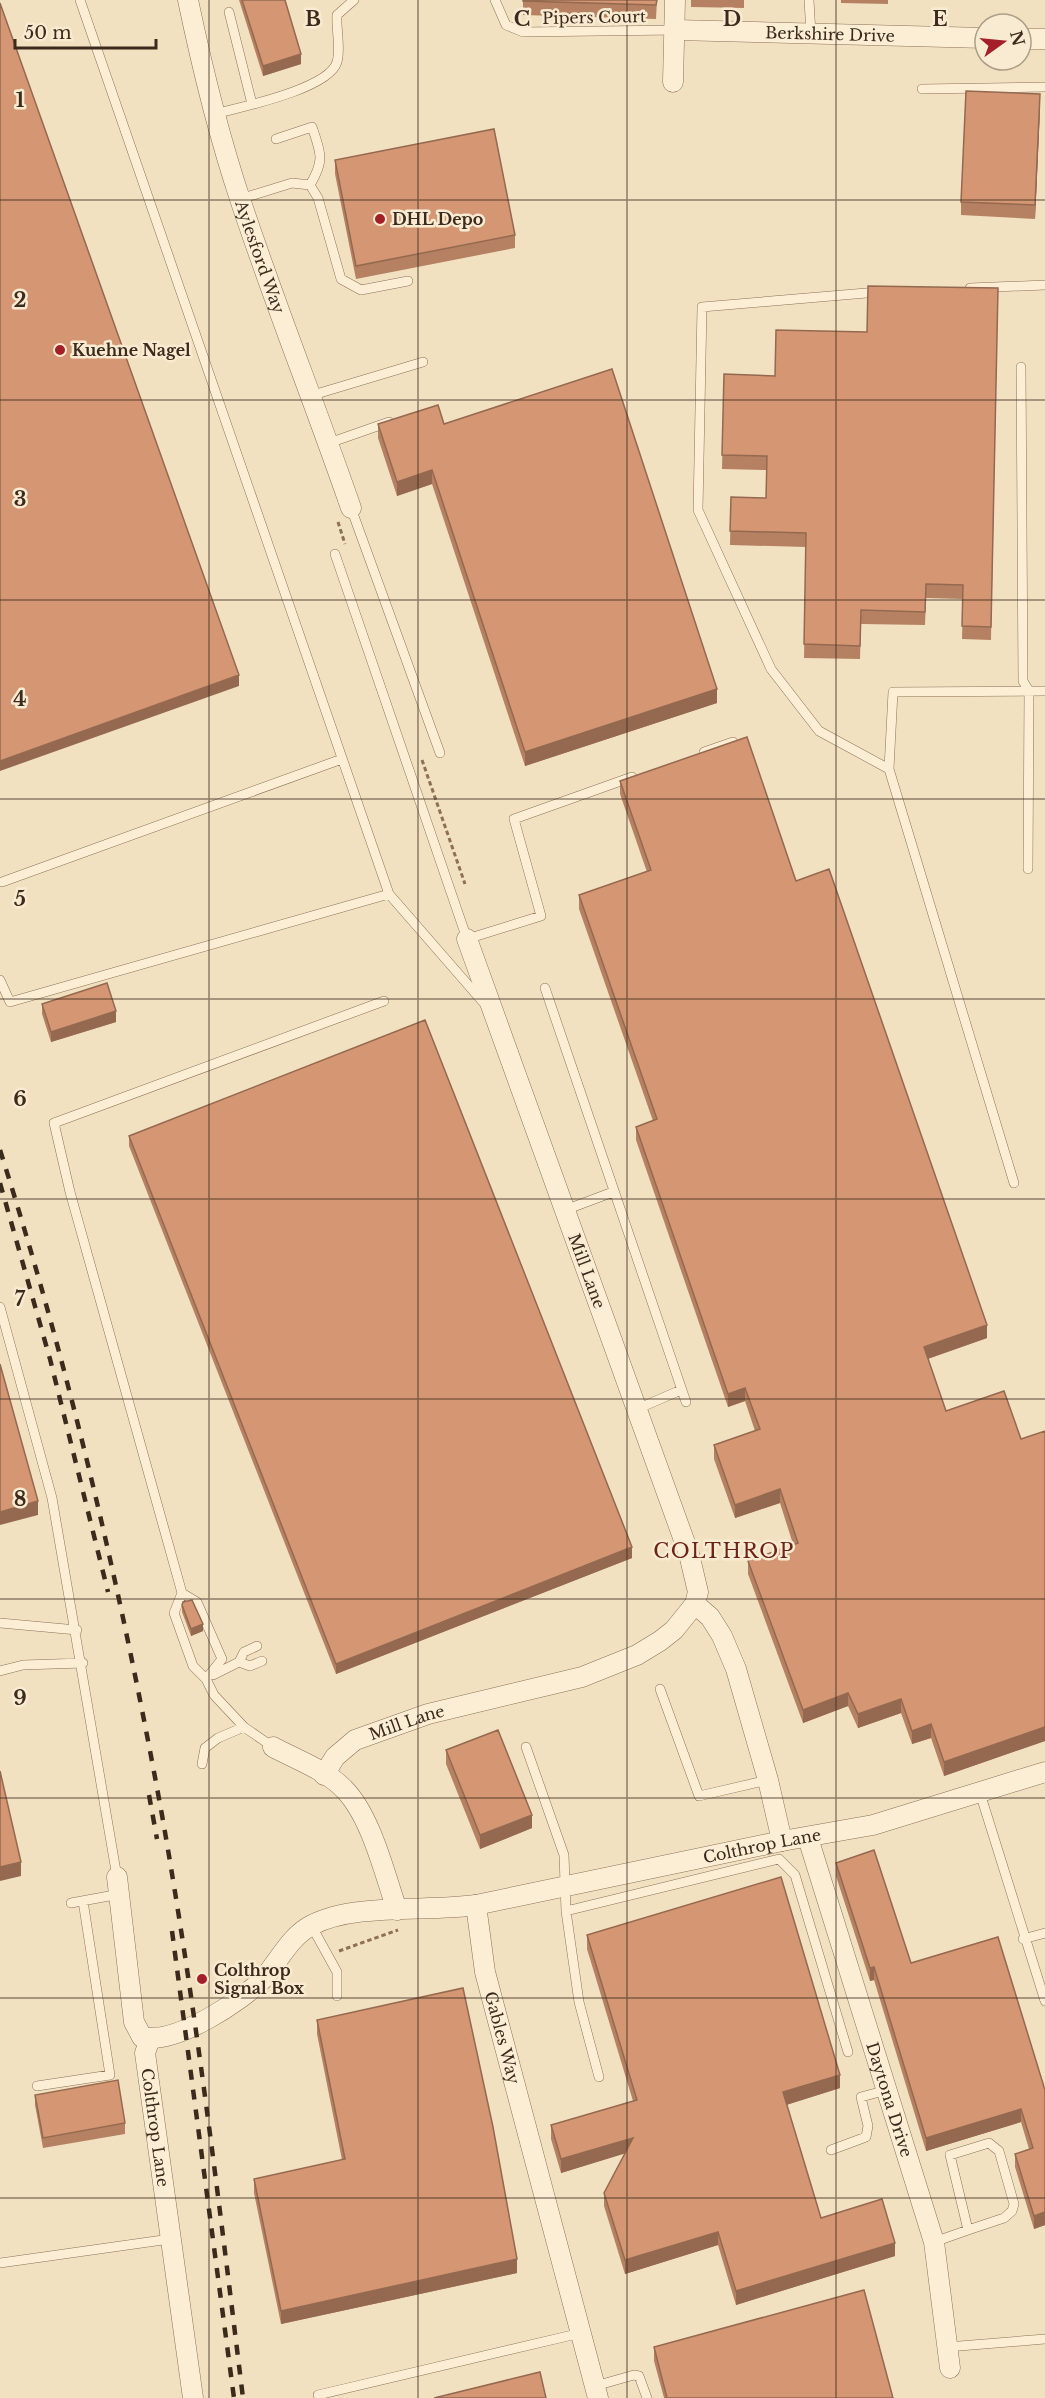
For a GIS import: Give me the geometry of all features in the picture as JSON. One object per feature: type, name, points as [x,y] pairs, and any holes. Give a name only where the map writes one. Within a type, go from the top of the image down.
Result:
[{"type":"street","name":"Aylesford Way","points":[[188,0],[214,114],[240,199],[313,395],[351,508]]},
{"type":"street","points":[[673,82],[675,0]]},
{"type":"street","name":"Berkshire Drive","points":[[676,30],[811,36],[973,38]]},
{"type":"street","name":"Mill Lane","points":[[324,1775],[334,1757],[355,1740],[438,1711],[582,1677],[637,1655],[674,1630],[695,1604],[698,1592],[689,1554],[467,939]]},
{"type":"street","points":[[695,1604],[710,1617],[722,1635],[732,1658],[768,1780],[782,1841]]},
{"type":"street","points":[[273,1747],[344,1788],[357,1807],[372,1837],[397,1910]]},
{"type":"street","name":"Colthrop Lane","points":[[476,1905],[908,1816],[1045,1772]]},
{"type":"street","name":"Daytona Drive","points":[[808,1838],[934,2242],[950,2368]]},
{"type":"street","points":[[119,1886],[134,2022],[142,2037],[150,2039],[176,2034],[248,1992],[274,1965],[291,1942],[311,1925],[341,1914],[476,1905]]},
{"type":"street","name":"Gables Way","points":[[476,1905],[485,1972],[596,2392]]},
{"type":"street","name":"Colthrop Lane","points":[[150,2039],[145,2053],[193,2398]]},
{"type":"lane","points":[[80,0],[389,894],[496,1017]]},
{"type":"lane","points":[[214,114],[252,104],[319,80],[334,69],[338,60],[337,15],[342,8],[354,0]]},
{"type":"lane","name":"Pipers Court","points":[[495,0],[506,25],[522,32],[676,30]]},
{"type":"lane","points":[[809,0],[811,36]]},
{"type":"lane","points":[[229,12],[252,104]]},
{"type":"lane","points":[[922,88],[1045,87]]},
{"type":"lane","points":[[276,139],[312,127],[319,148],[320,168],[310,184]]},
{"type":"lane","points":[[240,199],[292,183],[310,184]]},
{"type":"lane","points":[[310,184],[318,198],[341,279],[361,290],[408,281]]},
{"type":"lane","points":[[963,288],[1045,285]]},
{"type":"lane","points":[[889,769],[819,731],[771,669],[698,510],[702,307],[824,295],[894,292]]},
{"type":"lane","points":[[313,395],[423,362]]},
{"type":"lane","points":[[1021,367],[1023,681],[1029,691],[1028,869]]},
{"type":"lane","points":[[329,443],[402,418]]},
{"type":"lane","points":[[351,508],[440,753]]},
{"type":"lane","points":[[335,554],[467,939],[541,916],[514,819],[645,773]]},
{"type":"lane","points":[[1014,1183],[889,769],[893,692],[1045,691]]},
{"type":"lane","points":[[689,757],[733,742]]},
{"type":"lane","points":[[2,882],[342,759]]},
{"type":"lane","points":[[0,980],[10,1002],[389,894]]},
{"type":"lane","points":[[545,987],[686,1402]]},
{"type":"lane","points":[[273,1747],[244,1727],[214,1695],[206,1679],[193,1666],[174,1613],[182,1593],[70,1192],[54,1123],[384,1001]]},
{"type":"lane","points":[[565,1210],[613,1192]]},
{"type":"lane","points":[[0,1307],[52,1498],[119,1886],[83,1901],[71,1903]]},
{"type":"lane","points":[[636,1409],[681,1390]]},
{"type":"lane","points":[[182,1593],[197,1602],[222,1659],[206,1679]]},
{"type":"lane","points":[[0,1623],[76,1630]]},
{"type":"lane","points":[[206,1679],[239,1662],[244,1652],[257,1646]]},
{"type":"lane","points":[[239,1662],[249,1666],[262,1661]]},
{"type":"lane","points":[[0,1671],[23,1665],[82,1663]]},
{"type":"lane","points":[[660,1689],[699,1796],[768,1780]]},
{"type":"lane","points":[[202,1764],[205,1748],[218,1738],[244,1727]]},
{"type":"lane","points":[[526,1747],[564,1855],[566,1911],[579,2002],[599,2077]]},
{"type":"lane","points":[[980,1793],[1023,1939],[1045,2001]]},
{"type":"lane","points":[[566,1911],[779,1859],[795,1875],[848,2052]]},
{"type":"lane","points":[[37,2086],[110,2075],[83,1901]]},
{"type":"lane","points":[[311,1925],[337,1972],[337,1996]]},
{"type":"lane","points":[[1023,1939],[1045,1933]]},
{"type":"lane","points":[[831,2150],[866,2137],[868,2126],[861,2097],[886,2090]]},
{"type":"lane","points":[[934,2242],[1004,2218],[1012,2211],[1014,2204],[999,2151],[989,2143],[950,2155],[968,2230]]},
{"type":"lane","points":[[0,2263],[170,2239]]},
{"type":"lane","points":[[318,2395],[581,2333]]},
{"type":"lane","points":[[947,2347],[1045,2339]]},
{"type":"lane","points":[[596,2392],[634,2375],[639,2376],[647,2398]]},
{"type":"path","points":[[329,1955],[407,1928]]},
{"type":"building","points":[[242,0],[285,0],[301,54],[263,66]]},
{"type":"building","points":[[523,0],[657,0],[656,5]]},
{"type":"building","name":"Kuehne Nagel","points":[[0,3],[239,675],[0,761]]},
{"type":"building","points":[[966,91],[1040,94],[1035,205],[961,202]]},
{"type":"building","points":[[494,129],[515,235],[356,266],[335,160]]},
{"type":"building","points":[[868,286],[998,288],[991,627],[962,626],[963,585],[926,584],[925,612],[861,610],[860,646],[804,644],[806,533],[730,531],[731,497],[766,498],[767,456],[722,455],[724,374],[775,376],[776,330],[867,332]]},
{"type":"building","points":[[612,369],[717,689],[525,752],[432,470],[397,482],[378,424],[438,405],[444,424]]},
{"type":"building","points":[[747,737],[796,881],[829,869],[987,1325],[924,1347],[946,1411],[1004,1391],[1021,1439],[1045,1431],[1045,1727],[944,1762],[931,1724],[912,1731],[901,1699],[858,1714],[848,1693],[803,1710],[748,1561],[798,1543],[780,1489],[735,1505],[714,1445],[760,1429],[745,1388],[728,1394],[636,1127],[657,1119],[579,895],[651,870],[620,781]]},
{"type":"building","points":[[107,983],[116,1011],[51,1032],[42,1004]]},
{"type":"building","points":[[425,1020],[632,1547],[336,1664],[129,1136]]},
{"type":"building","points":[[0,1364],[38,1501],[0,1512]]},
{"type":"building","points":[[192,1600],[203,1624],[191,1629],[182,1605],[183,1602]]},
{"type":"building","points":[[498,1730],[532,1815],[480,1835],[446,1750]]},
{"type":"building","points":[[0,1771],[21,1862],[0,1867]]},
{"type":"building","points":[[874,1850],[911,1963],[998,1937],[1045,2090],[1045,2212],[1034,2216],[1015,2154],[1033,2148],[1021,2109],[926,2138],[874,1967],[870,1968],[836,1863]]},
{"type":"building","points":[[781,1877],[840,2075],[783,2092],[821,2218],[882,2199],[895,2243],[736,2291],[718,2232],[625,2260],[604,2193],[633,2138],[561,2159],[551,2125],[637,2100],[587,1935]]},
{"type":"building","points":[[463,1988],[493,2127],[517,2259],[281,2311],[254,2179],[345,2159],[317,2020]]},
{"type":"building","points":[[118,2080],[125,2123],[43,2138],[35,2095]]},
{"type":"building","points":[[864,2290],[893,2398],[667,2398],[654,2347]]},
{"type":"building","points":[[540,2372],[546,2398],[434,2398]]},
{"type":"railway","points":[[0,1150],[71,1396],[111,1563],[146,1731],[174,1887],[196,2033],[243,2398]]},
{"type":"railway","points":[[0,1183],[50,1359],[108,1592]]},
{"type":"railway","points":[[149,1795],[157,1839]]},
{"type":"railway","points":[[172,1931],[234,2398]]},
{"type":"place","name":"DHL Depo","points":[[380,219]]},
{"type":"place","name":"Kuehne Nagel","points":[[60,350]]},
{"type":"place","name":"Colthrop Signal Box","points":[[202,1979]]},
{"type":"district","name":"COLTHROP","points":[[724,1551]]}]
